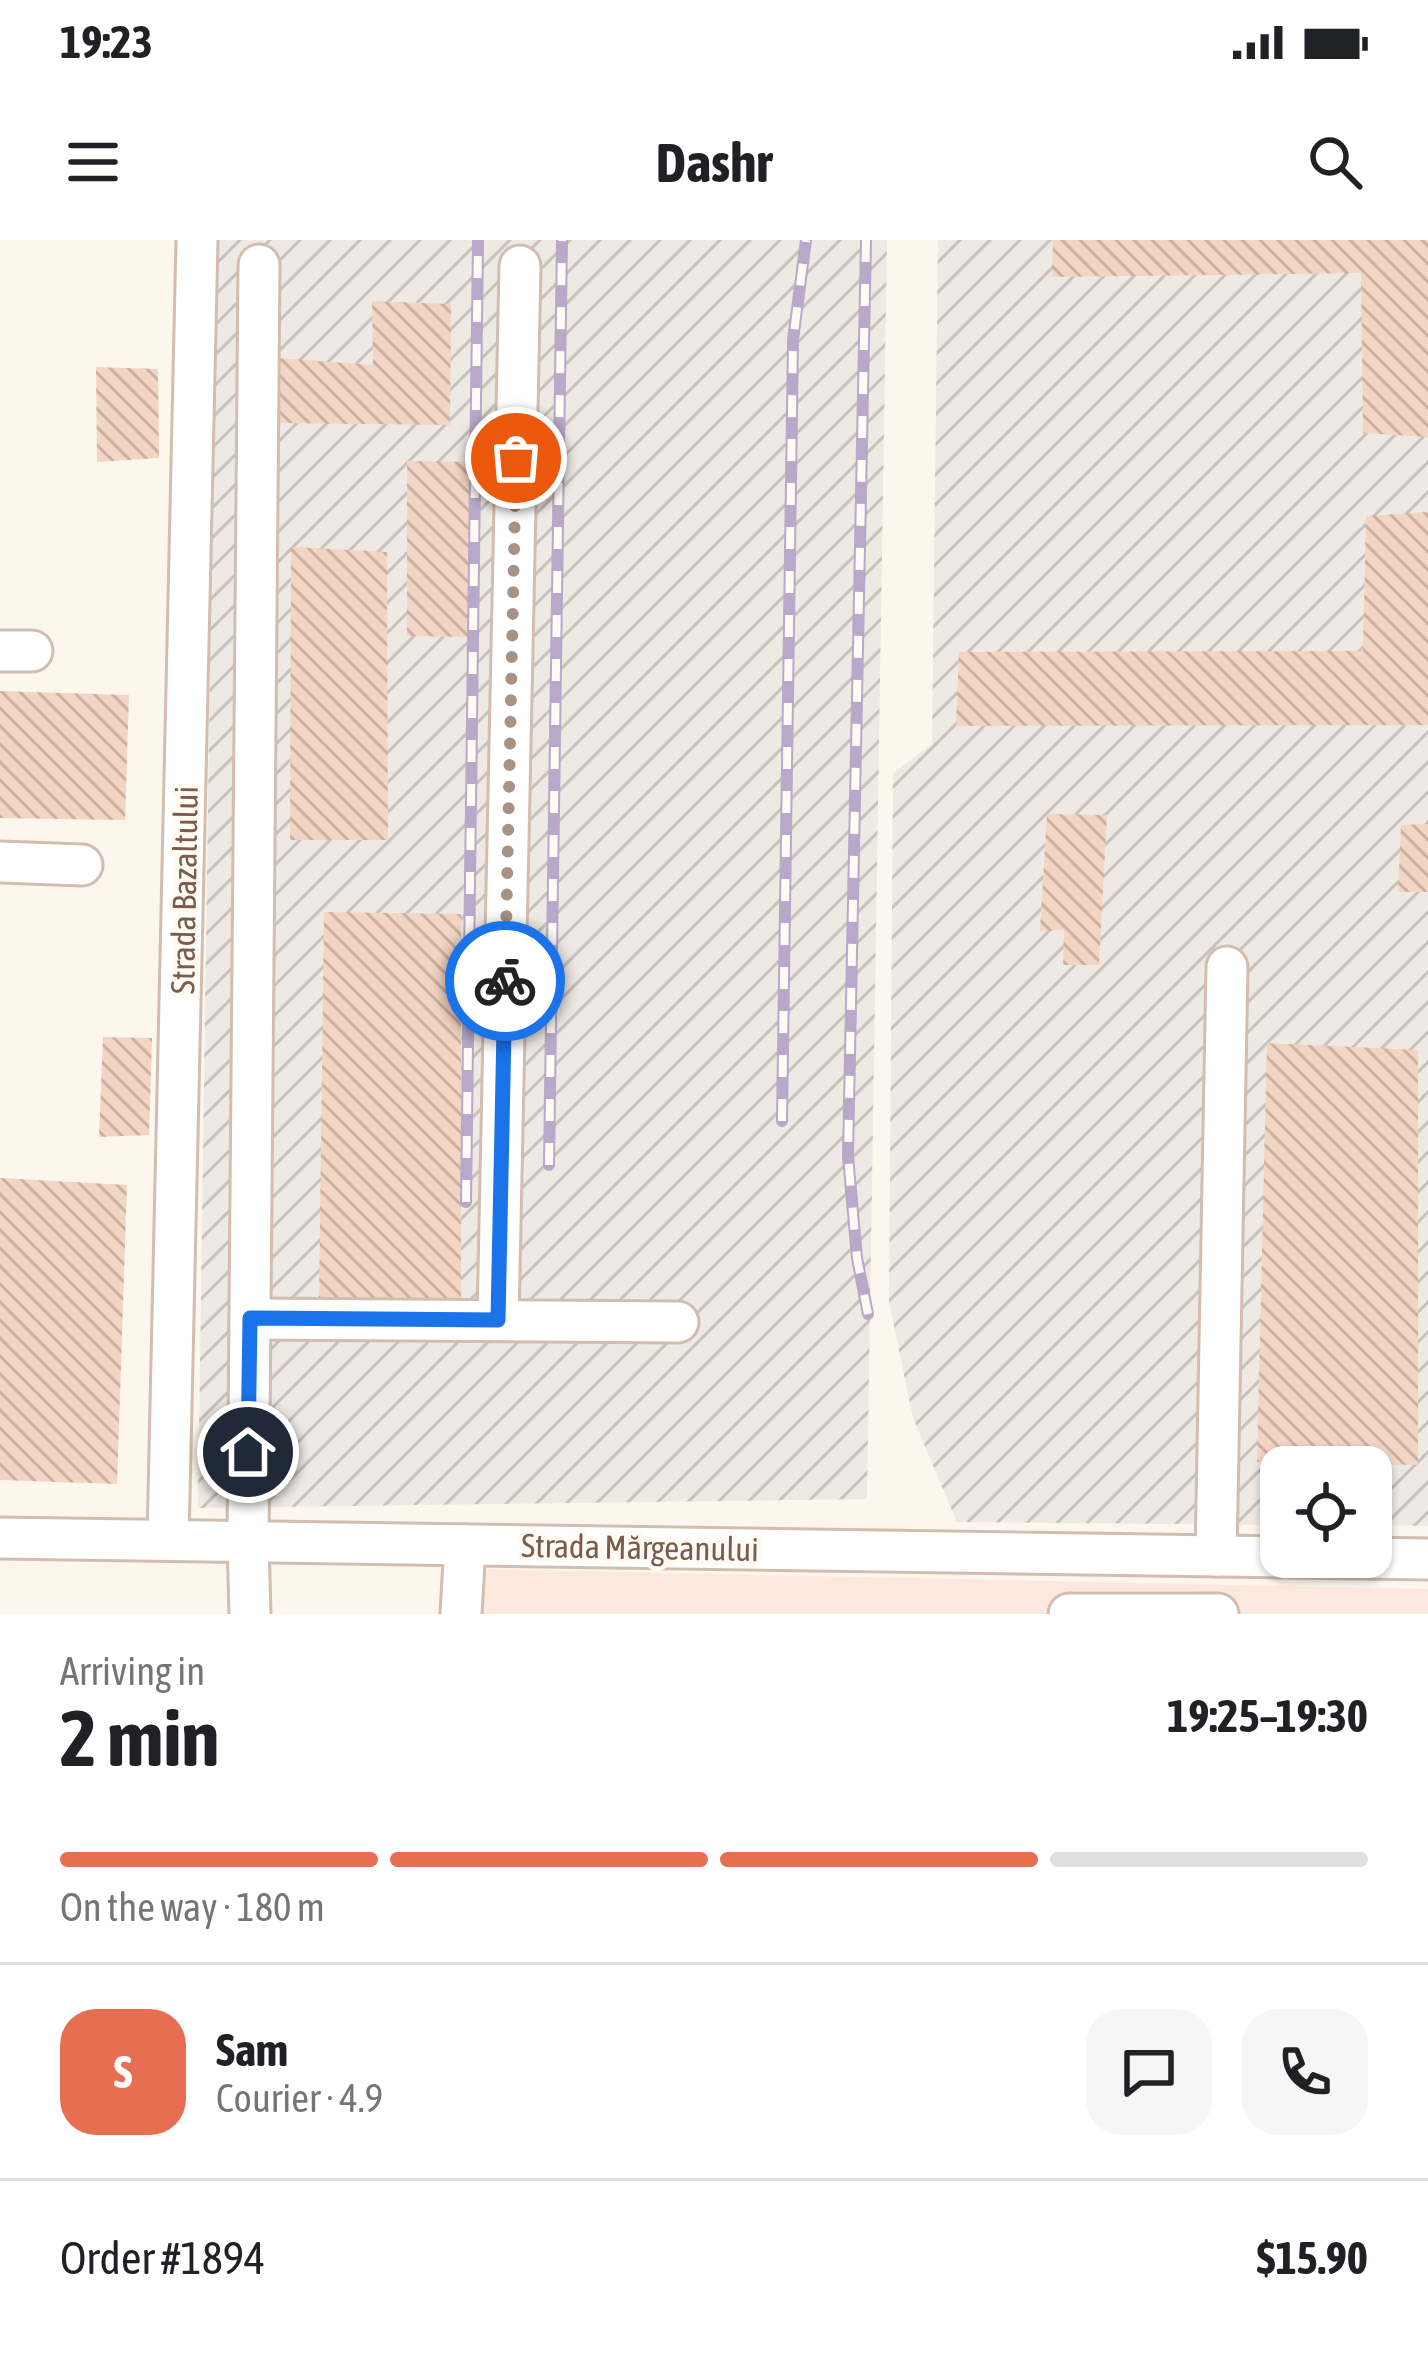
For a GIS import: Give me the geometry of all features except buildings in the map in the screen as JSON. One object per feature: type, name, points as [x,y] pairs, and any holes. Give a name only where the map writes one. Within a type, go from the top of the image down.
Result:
[{"type":"street","name":"Strada Bazaltului","points":[[168,1540],[197,240]]},
{"type":"street","points":[[250,1614],[259,265]]},
{"type":"street","points":[[498,1320],[520,266]]},
{"type":"street","points":[[0,862],[82,866]]},
{"type":"street","points":[[1216,1556],[1228,967]]},
{"type":"street","points":[[250,1318],[678,1322]]},
{"type":"street","name":"Strada Mărgeanului","points":[[0,1538],[1260,1557]]},
{"type":"street","points":[[461,1614],[465,1545]]},
{"type":"street","points":[[1392,1558],[1428,1559]]},
{"type":"street","points":[[1069,1614],[1218,1614]]},
{"type":"shaded area","points":[[216,240],[887,240],[867,1499],[198,1508]]},
{"type":"shaded area","points":[[938,240],[1428,240],[1428,1526],[1392,1525],[1392,1446],[1260,1446],[1260,1525],[957,1522],[913,1418],[889,1302],[893,773],[932,744]]},
{"type":"shaded area","points":[[483,1569],[1428,1589],[1428,1614],[482,1614]]},
{"type":"railway","points":[[466,1202],[478,240]]},
{"type":"railway","points":[[549,1165],[562,240]]},
{"type":"railway","points":[[782,1121],[793,340],[806,240]]},
{"type":"railway","points":[[866,240],[848,1156],[857,1258],[868,1314]]},
{"type":"way so far","points":[[505,981],[516,458]]},
{"type":"route","points":[[248,1452],[250,1318],[498,1320],[505,981]]}]
